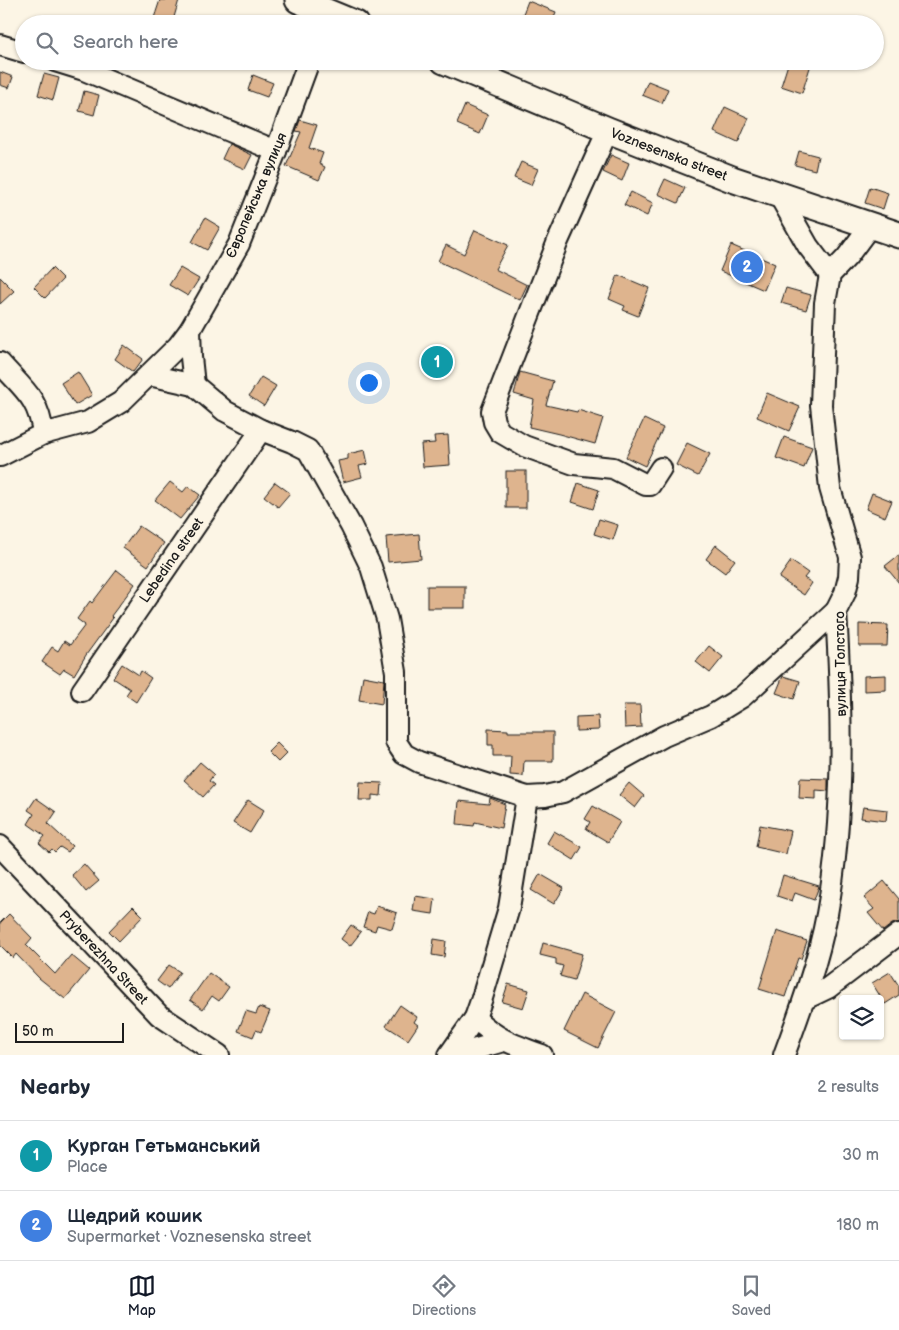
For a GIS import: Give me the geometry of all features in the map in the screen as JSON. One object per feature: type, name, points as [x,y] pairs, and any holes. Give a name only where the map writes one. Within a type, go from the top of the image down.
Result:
[{"type":"main road","points":[[314,8],[332,15]]},
{"type":"main road","name":"Voznesenska street","points":[[465,70],[608,130],[779,195],[899,235]]},
{"type":"street","points":[[0,45],[15,49]]},
{"type":"street","points":[[84,70],[276,151]]},
{"type":"street","name":"Європейська вулиця","points":[[0,456],[43,434],[88,422],[121,402],[178,346],[190,330],[239,244],[306,70]]},
{"type":"street","points":[[608,130],[558,241],[492,411],[494,422],[500,432],[524,446],[574,464],[613,468],[646,485],[650,485],[661,468]]},
{"type":"street","points":[[779,195],[808,246],[830,275],[846,258],[870,226]]},
{"type":"street","name":"вулиця Толстого","points":[[784,1055],[805,999],[826,915],[836,848],[840,729],[836,611],[847,585],[850,557],[830,488],[821,405],[825,302],[830,275]]},
{"type":"street","points":[[190,330],[194,385]]},
{"type":"street","points":[[0,363],[34,400],[41,418],[43,434]]},
{"type":"street","points":[[149,375],[194,385],[225,411],[261,430],[308,450],[351,526],[371,567],[387,619],[396,672],[396,742],[404,754],[419,762],[527,797],[563,792],[664,736],[711,716],[742,697],[836,611]]},
{"type":"street","name":"Lebedina street","points":[[82,690],[261,430]]},
{"type":"street","points":[[449,1055],[475,1018],[509,908],[527,797]]},
{"type":"street","name":"Pryberezhna Street","points":[[0,846],[159,1015],[219,1055]]},
{"type":"street","points":[[805,999],[828,988],[899,934]]},
{"type":"street","points":[[475,1018],[486,1029],[504,1041],[542,1055]]},
{"type":"street","points":[[455,1055],[504,1041]]},
{"type":"building","points":[[160,0],[179,0],[175,15],[155,15]]},
{"type":"building","points":[[528,1],[556,12],[555,15],[523,15]]},
{"type":"building","points":[[786,70],[809,70],[802,93],[781,86]]},
{"type":"building","points":[[0,72],[13,77],[9,88],[0,85]]},
{"type":"building","points":[[44,74],[59,78],[53,100],[38,95]]},
{"type":"building","points":[[253,75],[273,83],[267,97],[248,90]]},
{"type":"building","points":[[648,81],[668,89],[662,103],[642,95]]},
{"type":"building","points":[[84,91],[99,95],[94,115],[79,111]]},
{"type":"building","points":[[465,105],[488,115],[480,134],[457,124]]},
{"type":"building","points":[[725,107],[749,118],[738,143],[714,132]]},
{"type":"building","points":[[300,120],[317,125],[309,148],[323,153],[319,164],[325,167],[319,180],[286,166],[301,132],[296,131]]},
{"type":"building","points":[[229,144],[252,155],[245,169],[222,159]]},
{"type":"building","points":[[799,151],[818,156],[815,170],[795,165]]},
{"type":"building","points":[[611,155],[629,163],[622,181],[603,172]]},
{"type":"building","points":[[521,162],[538,169],[531,185],[514,178]]},
{"type":"building","points":[[665,179],[685,188],[678,203],[658,194]]},
{"type":"building","points":[[870,187],[888,193],[883,209],[865,203]]},
{"type":"building","points":[[631,192],[653,203],[647,216],[624,205]]},
{"type":"building","points":[[205,218],[220,227],[207,250],[192,242]]},
{"type":"building","points":[[475,230],[508,245],[495,269],[527,285],[520,300],[438,261],[446,245],[464,254]]},
{"type":"building","points":[[731,245],[775,264],[764,290],[720,271]]},
{"type":"building","points":[[52,268],[63,279],[45,298],[34,287]]},
{"type":"building","points":[[180,268],[199,279],[188,296],[169,285]]},
{"type":"building","points":[[618,275],[649,288],[638,316],[623,310],[625,306],[609,299]]},
{"type":"building","points":[[0,277],[14,291],[0,304]]},
{"type":"building","points":[[786,288],[811,295],[806,310],[781,303]]},
{"type":"building","points":[[124,345],[143,359],[133,372],[115,359]]},
{"type":"building","points":[[78,372],[92,395],[75,405],[61,383]]},
{"type":"building","points":[[520,372],[553,381],[546,405],[577,412],[578,410],[603,418],[595,444],[529,427],[534,400],[514,394]]},
{"type":"building","points":[[261,377],[276,386],[264,406],[249,396]]},
{"type":"building","points":[[767,393],[800,407],[789,431],[757,417]]},
{"type":"building","points":[[644,419],[663,428],[645,466],[626,457]]},
{"type":"building","points":[[448,435],[450,465],[423,467],[421,444],[435,443],[434,436]]},
{"type":"building","points":[[784,437],[812,447],[804,468],[776,458]]},
{"type":"building","points":[[687,443],[710,454],[698,476],[676,465]]},
{"type":"building","points":[[365,450],[368,464],[359,466],[362,477],[343,482],[338,461],[348,459],[348,454]]},
{"type":"building","points":[[506,471],[526,471],[526,508],[506,508]]},
{"type":"building","points":[[170,482],[183,492],[188,486],[200,495],[180,519],[155,500]]},
{"type":"building","points":[[275,482],[290,493],[278,507],[264,496]]},
{"type":"building","points":[[578,483],[599,490],[593,509],[572,502]]},
{"type":"building","points":[[872,493],[892,501],[885,517],[866,509]]},
{"type":"building","points":[[599,519],[618,525],[613,540],[594,534]]},
{"type":"building","points":[[139,526],[164,543],[148,566],[123,548]]},
{"type":"building","points":[[419,534],[421,559],[388,562],[386,537]]},
{"type":"building","points":[[716,545],[735,560],[725,573],[706,559]]},
{"type":"building","points":[[899,555],[899,583],[885,566]]},
{"type":"building","points":[[791,561],[808,573],[804,578],[812,583],[804,595],[779,578]]},
{"type":"building","points":[[117,570],[135,584],[111,616],[113,618],[74,675],[64,669],[60,674],[42,662],[52,647],[58,651],[64,641],[70,645],[85,625],[77,619],[90,601],[92,603]]},
{"type":"building","points":[[427,586],[465,586],[465,608],[427,608]]},
{"type":"building","points":[[859,624],[888,625],[887,646],[859,646]]},
{"type":"building","points":[[709,646],[723,657],[710,673],[696,662]]},
{"type":"building","points":[[122,664],[139,675],[141,671],[151,678],[136,702],[126,695],[130,689],[113,678]]},
{"type":"building","points":[[886,675],[886,690],[864,691],[864,676]]},
{"type":"building","points":[[363,676],[384,680],[382,704],[359,700]]},
{"type":"building","points":[[783,676],[800,681],[794,699],[776,693]]},
{"type":"building","points":[[624,705],[640,705],[641,727],[625,728]]},
{"type":"building","points":[[598,716],[599,730],[576,731],[576,717]]},
{"type":"building","points":[[488,729],[508,730],[508,732],[553,732],[553,761],[524,761],[523,776],[510,775],[511,756],[493,756],[493,745],[488,745]]},
{"type":"building","points":[[277,743],[287,753],[278,762],[268,752]]},
{"type":"building","points":[[200,762],[214,774],[209,781],[214,785],[203,797],[184,780]]},
{"type":"building","points":[[800,778],[828,779],[828,791],[816,790],[816,799],[799,798]]},
{"type":"building","points":[[360,782],[382,783],[381,796],[372,795],[372,800],[359,800]]},
{"type":"building","points":[[629,783],[644,796],[635,808],[619,795]]},
{"type":"building","points":[[36,798],[56,812],[48,824],[72,846],[68,852],[60,847],[55,852],[52,849],[49,852],[39,843],[45,836],[28,824],[34,814],[28,810]]},
{"type":"building","points":[[490,798],[505,804],[501,828],[475,822],[474,826],[457,824],[459,801],[489,804]]},
{"type":"building","points":[[248,800],[264,810],[250,833],[233,823]]},
{"type":"building","points":[[593,806],[620,822],[608,842],[586,829],[590,822],[585,819]]},
{"type":"building","points":[[863,807],[887,810],[886,821],[861,818]]},
{"type":"building","points":[[760,825],[791,831],[786,854],[756,847]]},
{"type":"building","points":[[554,831],[582,847],[574,860],[547,843]]},
{"type":"building","points":[[84,864],[99,881],[86,892],[72,875]]},
{"type":"building","points":[[540,874],[564,888],[554,904],[531,890]]},
{"type":"building","points":[[783,875],[819,886],[814,900],[795,893],[792,901],[777,896]]},
{"type":"building","points":[[884,881],[899,899],[899,922],[892,924],[883,931],[868,913],[874,909],[864,898]]},
{"type":"building","points":[[415,896],[435,899],[433,914],[413,911]]},
{"type":"building","points":[[133,906],[143,916],[119,941],[109,931]]},
{"type":"building","points":[[377,906],[397,913],[392,929],[377,925],[375,931],[363,927],[368,912],[374,914]]},
{"type":"building","points":[[9,914],[32,938],[26,945],[55,974],[71,955],[89,970],[65,999],[39,978],[16,954],[13,958],[0,945],[0,923]]},
{"type":"building","points":[[351,925],[361,932],[350,946],[341,939]]},
{"type":"building","points":[[777,931],[807,941],[801,959],[798,958],[785,997],[759,989]]},
{"type":"building","points":[[434,939],[446,941],[444,957],[432,955]]},
{"type":"building","points":[[543,943],[582,954],[574,980],[560,976],[563,966],[556,964],[556,959],[540,955]]},
{"type":"building","points":[[169,965],[180,972],[168,989],[157,981]]},
{"type":"building","points":[[890,972],[899,986],[899,995],[885,1004],[884,995],[879,995],[872,983]]},
{"type":"building","points":[[209,973],[229,987],[219,1001],[212,996],[203,1009],[190,1000]]},
{"type":"building","points":[[508,984],[529,990],[523,1008],[502,1002]]},
{"type":"building","points":[[582,994],[616,1012],[598,1048],[564,1031]]},
{"type":"building","points":[[400,1005],[417,1017],[414,1022],[418,1025],[408,1040],[386,1026]]},
{"type":"building","points":[[259,1007],[270,1011],[261,1032],[256,1030],[253,1037],[238,1031],[246,1011],[256,1014]]},
{"type":"place","name":"Щедрий кошик","points":[[747,267]]},
{"type":"place","name":"Курган Гетьманський","points":[[437,362]]}]
